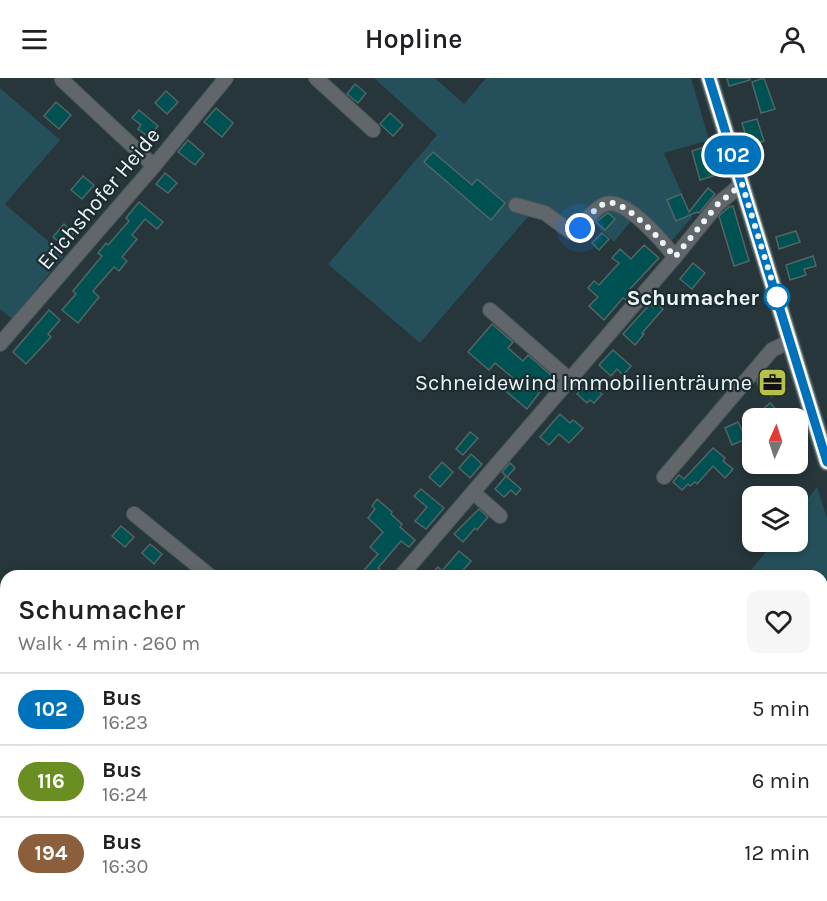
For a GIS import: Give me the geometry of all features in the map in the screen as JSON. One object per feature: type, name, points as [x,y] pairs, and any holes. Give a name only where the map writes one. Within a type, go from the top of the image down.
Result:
[{"type":"main road","points":[[709,78],[827,462]]},
{"type":"street","name":"Erichshofer Heide","points":[[0,344],[154,166],[226,78]]},
{"type":"street","points":[[316,78],[373,130]]},
{"type":"street","points":[[62,80],[154,166]]},
{"type":"street","points":[[406,570],[718,204],[742,184]]},
{"type":"street","points":[[516,205],[545,213],[571,231],[580,228],[599,207],[606,203],[616,203],[625,208],[660,239],[675,257]]},
{"type":"street","points":[[490,310],[570,380]]},
{"type":"street","points":[[664,477],[772,350],[790,341]]},
{"type":"street","points":[[474,493],[500,516]]},
{"type":"street","points":[[134,514],[203,570]]},
{"type":"shaded area","points":[[374,78],[435,78],[464,104],[486,78],[691,78],[709,140],[664,153],[692,217],[669,244],[631,221],[614,242],[592,221],[573,239],[532,212],[420,343],[328,264],[437,135]]},
{"type":"shaded area","points":[[0,88],[60,140],[5,204],[64,255],[12,319],[0,309]]},
{"type":"shaded area","points":[[817,487],[827,518],[827,570],[751,570],[766,552],[808,552],[808,499]]},
{"type":"building","points":[[727,78],[750,78],[750,80],[729,86]]},
{"type":"building","points":[[764,78],[775,109],[761,113],[752,82]]},
{"type":"building","points":[[355,84],[366,93],[358,103],[347,94]]},
{"type":"building","points":[[166,91],[178,102],[167,114],[155,103]]},
{"type":"building","points":[[56,102],[71,115],[59,129],[44,116]]},
{"type":"building","points":[[216,108],[233,123],[222,137],[204,122]]},
{"type":"building","points":[[139,110],[158,126],[149,137],[138,129],[141,125],[132,118]]},
{"type":"building","points":[[390,113],[403,125],[393,136],[380,124]]},
{"type":"building","points":[[757,119],[764,141],[749,146],[742,123]]},
{"type":"building","points":[[188,140],[204,154],[195,165],[178,152]]},
{"type":"building","points":[[708,146],[716,175],[700,180],[692,151]]},
{"type":"building","points":[[433,152],[472,185],[477,179],[505,203],[491,220],[424,162]]},
{"type":"building","points":[[165,173],[177,183],[168,193],[156,184]]},
{"type":"building","points":[[83,176],[94,185],[82,199],[71,190]]},
{"type":"building","points":[[708,188],[715,194],[699,213],[676,221],[667,200],[681,194],[689,212]]},
{"type":"building","points":[[139,202],[163,222],[157,229],[145,219],[132,235],[137,239],[122,257],[127,261],[119,271],[114,267],[93,291],[99,297],[78,323],[62,310],[76,294],[73,291],[102,256],[98,253],[129,221],[126,218]]},
{"type":"building","points":[[733,206],[749,261],[734,266],[719,216]]},
{"type":"building","points":[[608,213],[615,219],[605,230],[596,222]]},
{"type":"building","points":[[64,224],[74,233],[63,245],[53,237]]},
{"type":"building","points":[[796,231],[800,242],[779,249],[776,237]]},
{"type":"building","points":[[602,233],[609,239],[599,250],[592,243]]},
{"type":"building","points":[[644,245],[659,258],[630,289],[633,292],[626,300],[623,298],[604,320],[589,306],[598,297],[588,288],[594,281],[599,285],[619,263],[612,258],[620,249],[631,259]]},
{"type":"building","points":[[813,256],[816,266],[804,269],[806,275],[790,280],[786,265]]},
{"type":"building","points":[[693,263],[705,273],[692,289],[680,279]]},
{"type":"building","points":[[650,304],[653,307],[657,304],[663,309],[642,333],[644,334],[635,345],[623,334]]},
{"type":"building","points":[[49,310],[60,320],[48,334],[51,337],[26,364],[13,352]]},
{"type":"building","points":[[492,324],[513,342],[508,348],[523,361],[528,355],[552,376],[527,409],[502,388],[512,377],[495,363],[489,370],[468,352]]},
{"type":"building","points":[[613,350],[631,366],[623,375],[617,369],[611,376],[599,365]]},
{"type":"building","points":[[777,369],[784,392],[771,397],[767,384],[759,387],[757,381],[765,372]]},
{"type":"building","points":[[588,382],[602,394],[594,403],[590,400],[587,403],[577,394]]},
{"type":"building","points":[[770,403],[775,408],[764,408]]},
{"type":"building","points":[[560,414],[570,423],[573,420],[583,428],[569,443],[559,434],[549,445],[540,437]]},
{"type":"building","points":[[738,422],[742,430],[742,441],[732,445],[725,428]]},
{"type":"building","points":[[470,432],[478,438],[463,455],[456,449]]},
{"type":"building","points":[[713,448],[733,469],[725,478],[713,466],[697,484],[695,482],[690,486],[688,484],[682,490],[673,482],[679,475],[684,479]]},
{"type":"building","points":[[471,454],[482,464],[470,478],[459,468]]},
{"type":"building","points":[[442,462],[453,472],[440,487],[429,477]]},
{"type":"building","points":[[510,463],[515,468],[507,477],[521,489],[516,495],[511,490],[504,497],[495,489],[506,476],[502,472]]},
{"type":"building","points":[[421,489],[444,508],[426,529],[415,521],[427,507],[414,496]]},
{"type":"building","points":[[377,499],[402,524],[400,527],[415,540],[409,547],[401,541],[378,568],[380,570],[364,570],[378,554],[370,547],[383,532],[368,518],[375,509],[372,506]]},
{"type":"building","points":[[479,509],[488,517],[463,542],[454,534]]},
{"type":"building","points":[[121,526],[134,537],[125,547],[112,536]]},
{"type":"building","points":[[150,544],[162,554],[154,564],[142,553]]},
{"type":"building","points":[[459,551],[471,561],[463,570],[443,570]]},
{"type":"bus line","name":"102","points":[[709,78],[827,462]]},
{"type":"place","name":"Schumacher","points":[[777,297]]},
{"type":"place","name":"Schneidewind Immobilienträume","points":[[773,382]]},
{"type":"route","points":[[580,228],[599,207],[606,203],[616,203],[625,208],[660,239],[675,257],[718,204],[742,184],[777,297]]}]
